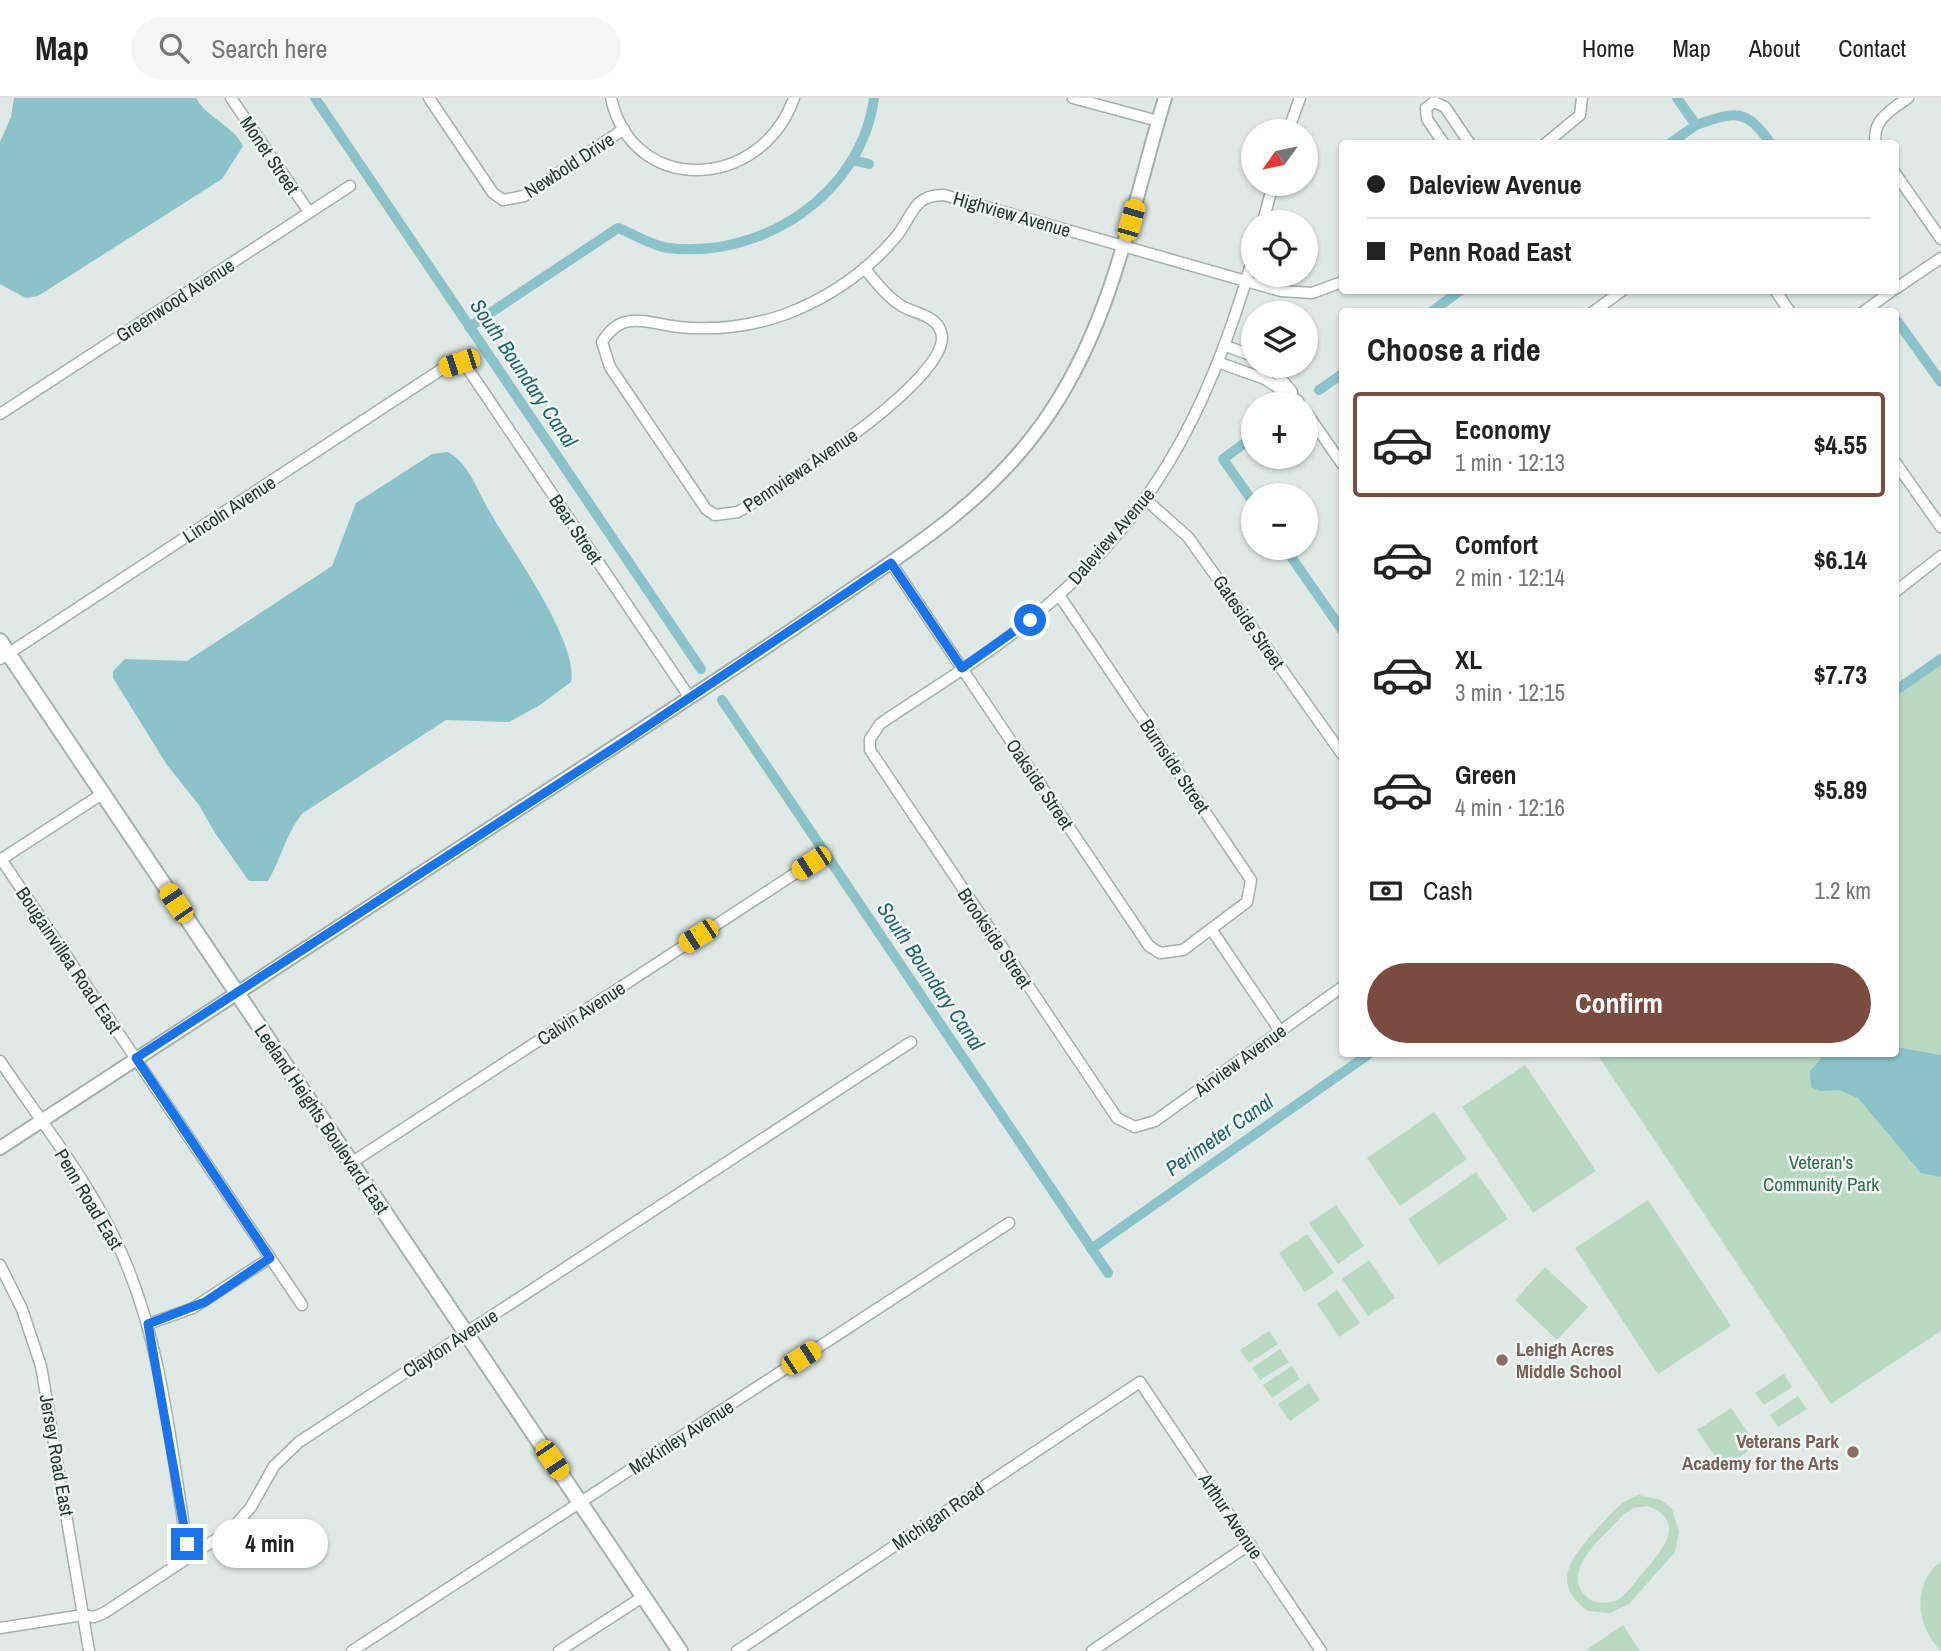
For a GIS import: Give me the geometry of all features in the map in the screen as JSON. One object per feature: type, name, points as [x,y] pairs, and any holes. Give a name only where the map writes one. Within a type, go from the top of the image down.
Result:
[{"type":"main road","name":"Leeland Heights Boulevard East","points":[[3,651],[238,994],[680,1651]]},
{"type":"street","name":"Monet Street","points":[[232,98],[309,212]]},
{"type":"street","name":"Newbold Drive","points":[[429,98],[493,192],[503,200],[514,200],[624,129]]},
{"type":"street","points":[[611,98],[624,129],[644,150],[670,165],[711,170],[746,160],[769,142],[781,129],[794,98]]},
{"type":"street","points":[[1073,98],[1158,121]]},
{"type":"street","points":[[0,1147],[690,698],[891,563],[953,519],[978,497],[1041,425],[1079,365],[1094,333],[1124,245],[1166,98]]},
{"type":"street","points":[[1292,119],[1300,98]]},
{"type":"street","points":[[1875,140],[1874,134],[1879,120],[1908,98]]},
{"type":"street","points":[[1550,140],[1580,115],[1583,101]]},
{"type":"street","points":[[1441,140],[1427,119],[1426,108],[1434,102],[1445,107],[1468,140]]},
{"type":"street","points":[[1899,179],[1941,239]]},
{"type":"street","name":"Greenwood Avenue","points":[[1,412],[350,186]]},
{"type":"street","name":"Highview Avenue","points":[[602,342],[618,325],[632,321],[713,328],[772,319],[825,296],[864,268],[897,236],[919,202],[931,195],[944,195],[1241,280]]},
{"type":"street","points":[[1899,287],[1941,258]]},
{"type":"street","name":"Pennviewa Avenue","points":[[602,342],[610,367],[706,509],[715,515],[726,516],[751,504],[852,437],[900,397],[938,354],[942,333],[936,323],[893,300],[864,268]]},
{"type":"street","name":"Highview Avenue","points":[[1273,287],[1300,293],[1325,290],[1339,283]]},
{"type":"street","name":"Daleview Avenue","points":[[870,739],[880,724],[1015,632],[1059,595],[1105,550],[1170,463],[1220,363],[1244,287]]},
{"type":"street","points":[[1598,308],[1617,294]]},
{"type":"street","points":[[1869,308],[1888,294]]},
{"type":"street","points":[[1226,346],[1241,352]]},
{"type":"street","name":"Lincoln Avenue","points":[[3,651],[442,369],[459,363]]},
{"type":"street","name":"Bear Street","points":[[459,363],[468,369],[690,698]]},
{"type":"street","points":[[1220,363],[1265,379],[1283,392]]},
{"type":"street","points":[[1280,378],[1291,392]]},
{"type":"street","points":[[1318,429],[1339,460]]},
{"type":"street","points":[[1899,468],[1941,527]]},
{"type":"street","name":"Gateside Street","points":[[1145,499],[1188,537],[1339,750]]},
{"type":"street","points":[[1899,589],[1941,556]]},
{"type":"street","name":"Oakside Street","points":[[891,563],[1149,946],[1160,953],[1183,950],[1211,929]]},
{"type":"street","name":"Burnside Street","points":[[1059,595],[1251,880],[1247,902],[1211,929]]},
{"type":"street","name":"Brookside Street","points":[[870,739],[876,760],[1104,1100],[1117,1118],[1135,1127]]},
{"type":"street","points":[[1,859],[102,794]]},
{"type":"street","name":"Bougainvillea Road East","points":[[1,859],[303,1305]]},
{"type":"street","name":"Calvin Avenue","points":[[351,1163],[811,863]]},
{"type":"street","points":[[1211,929],[1280,1031]]},
{"type":"street","name":"Airview Avenue","points":[[1135,1127],[1155,1121],[1339,989]]},
{"type":"street","name":"Clayton Avenue","points":[[0,1628],[83,1615],[94,1617],[104,1613],[193,1555],[243,1517],[274,1466],[289,1449],[911,1042]]},
{"type":"street","name":"Penn Road East","points":[[0,1061],[93,1199],[117,1242],[148,1324],[185,1533],[193,1555]]},
{"type":"street","name":"McKinley Avenue","points":[[352,1651],[1009,1223]]},
{"type":"street","points":[[148,1324],[205,1302],[270,1258]]},
{"type":"street","name":"Jersey Road East","points":[[0,1265],[22,1309],[41,1366],[89,1651]]},
{"type":"street","name":"Arthur Avenue","points":[[1140,1382],[1321,1651]]},
{"type":"street","name":"Michigan Road","points":[[737,1651],[1140,1382]]},
{"type":"street","points":[[1091,1651],[1250,1544]]},
{"type":"street","points":[[559,1651],[643,1596]]},
{"type":"green space","name":"Veteran's Community Park","points":[[1941,653],[1941,1331],[1831,1404],[1599,1057],[1899,1057],[1899,682]]},
{"type":"green space","points":[[1525,1065],[1596,1171],[1533,1213],[1462,1107]]},
{"type":"green space","points":[[1434,1112],[1467,1159],[1400,1206],[1367,1158]]},
{"type":"green space","points":[[1476,1172],[1508,1219],[1439,1265],[1408,1219]]},
{"type":"green space","points":[[1648,1200],[1731,1326],[1658,1374],[1575,1248]]},
{"type":"green space","points":[[1336,1205],[1364,1246],[1338,1264],[1309,1223]]},
{"type":"green space","points":[[1307,1234],[1334,1273],[1305,1292],[1279,1253]]},
{"type":"green space","points":[[1369,1260],[1395,1298],[1368,1316],[1342,1279]]},
{"type":"green space","points":[[1545,1267],[1588,1307],[1557,1340],[1515,1300]]},
{"type":"green space","points":[[1337,1290],[1360,1323],[1339,1337],[1317,1304]]},
{"type":"green space","points":[[1269,1331],[1278,1344],[1249,1363],[1240,1350]]},
{"type":"green space","points":[[1280,1349],[1289,1362],[1260,1380],[1252,1368]]},
{"type":"green space","points":[[1292,1366],[1300,1379],[1272,1398],[1263,1385]]},
{"type":"green space","points":[[1784,1374],[1792,1387],[1764,1405],[1755,1393]]},
{"type":"green space","points":[[1309,1383],[1320,1400],[1290,1421],[1278,1404]]},
{"type":"green space","points":[[1798,1396],[1807,1409],[1778,1427],[1770,1415]]},
{"type":"green space","points":[[1731,1408],[1757,1445],[1723,1468],[1697,1430]]},
{"type":"green space","points":[[1639,1495],[1661,1500],[1672,1509],[1679,1532],[1675,1552],[1629,1604],[1610,1613],[1588,1611],[1576,1601],[1569,1590],[1568,1570],[1580,1549],[1616,1509]],"holes":[[[1648,1506],[1667,1521],[1669,1529],[1667,1539],[1656,1558],[1619,1599],[1605,1603],[1592,1601],[1581,1591],[1578,1579],[1580,1568],[1595,1544],[1633,1508]]]},
{"type":"green space","points":[[1941,1561],[1941,1651],[1926,1630],[1920,1605],[1925,1581],[1931,1570]]},
{"type":"green space","points":[[1623,1625],[1640,1651],[1585,1651]]},
{"type":"water","points":[[14,98],[196,98],[243,146],[222,179],[38,296],[26,298],[0,284],[0,142],[11,117]]},
{"type":"water","points":[[448,452],[468,471],[555,621],[571,665],[571,682],[540,705],[509,722],[446,720],[303,813],[292,829],[268,881],[249,881],[199,805],[167,765],[113,678],[113,671],[125,659],[187,661],[332,566],[356,503],[432,454]]},
{"type":"water","points":[[1899,1048],[1941,1055],[1941,1177],[1921,1173],[1858,1098],[1839,1090],[1820,1091],[1811,1087],[1810,1071],[1822,1057],[1899,1057]]},
{"type":"waterway","name":"South Boundary Canal","points":[[315,98],[701,669]]},
{"type":"waterway","points":[[469,327],[618,228],[662,247],[703,249],[738,243],[771,231],[801,214],[828,191],[850,164],[865,133],[874,98]]},
{"type":"waterway","name":"Perimeter Canal","points":[[1675,140],[1696,125],[1677,98]]},
{"type":"waterway","points":[[1696,125],[1721,117],[1739,116],[1747,118],[1768,140]]},
{"type":"waterway","points":[[852,160],[869,164]]},
{"type":"waterway","name":"Perimeter Canal","points":[[1436,308],[1456,294]]},
{"type":"waterway","points":[[1899,324],[1941,382]]},
{"type":"waterway","name":"Perimeter Canal","points":[[1319,390],[1339,376]]},
{"type":"waterway","name":"Perimeter Canal","points":[[1241,446],[1223,459],[1241,485]]},
{"type":"waterway","name":"Perimeter Canal","points":[[1293,560],[1339,626]]},
{"type":"waterway","points":[[1899,688],[1941,659]]},
{"type":"waterway","name":"South Boundary Canal","points":[[722,700],[1108,1273]]},
{"type":"waterway","name":"Perimeter Canal","points":[[1091,1249],[1365,1057]]},
{"type":"place","name":"Lehigh Acres Middle School","points":[[1502,1360]]},
{"type":"place","name":"Veterans Park Academy for the Arts","points":[[1853,1452]]},
{"type":"route","points":[[187,1544],[148,1324],[205,1302],[270,1258],[136,1058],[634,735],[891,563],[962,668],[1030,620]]}]
